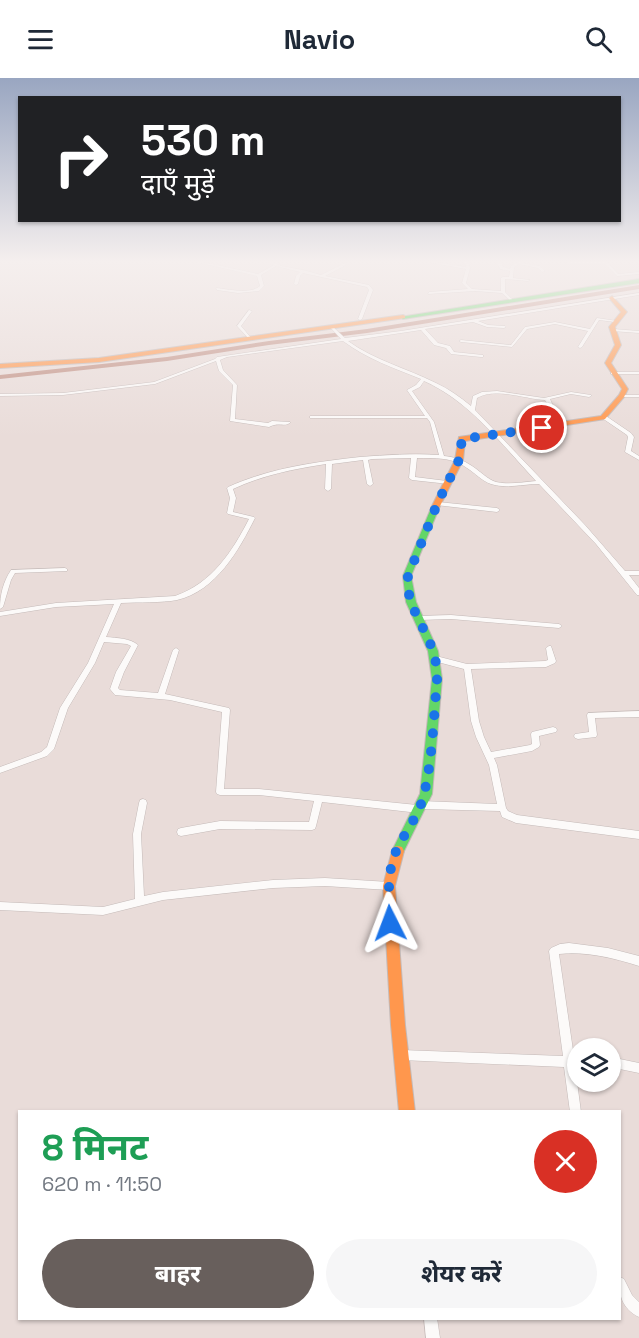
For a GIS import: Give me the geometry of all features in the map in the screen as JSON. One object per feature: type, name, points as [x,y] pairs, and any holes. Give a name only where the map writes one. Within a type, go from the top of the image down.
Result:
[{"type":"main road","points":[[251,339],[271,333],[355,320]]},
{"type":"main road","points":[[0,366],[87,361],[251,339],[337,334],[404,320]]},
{"type":"main road","points":[[407,1110],[389,885],[390,868],[420,807],[427,783],[436,659],[432,643],[408,594],[408,576],[459,460],[462,439],[604,417],[623,396],[623,385],[608,363],[618,342],[614,325],[618,320]]},
{"type":"street","points":[[244,320],[239,326],[251,339]]},
{"type":"street","points":[[0,395],[63,394],[155,383],[194,370],[217,358],[337,334],[422,328],[468,320]]},
{"type":"street","points":[[474,320],[487,326],[504,327]]},
{"type":"street","points":[[580,347],[598,320]]},
{"type":"street","points":[[601,320],[639,332]]},
{"type":"street","points":[[461,341],[512,346],[526,328],[555,323],[591,330]]},
{"type":"street","points":[[422,328],[436,344],[448,347],[453,353],[481,356]]},
{"type":"street","points":[[337,334],[366,353],[450,393],[472,411],[540,482],[639,593]]},
{"type":"street","points":[[217,358],[220,370],[235,385],[232,420],[269,425],[272,422],[288,423]]},
{"type":"street","points":[[613,373],[639,373]]},
{"type":"street","points":[[423,379],[418,386],[408,390],[429,417],[442,457]]},
{"type":"street","points":[[472,411],[475,397],[482,393],[508,393],[547,399],[571,393],[589,396]]},
{"type":"street","points":[[623,396],[639,396]]},
{"type":"street","points":[[547,399],[552,408],[555,426]]},
{"type":"street","points":[[312,417],[429,417]]},
{"type":"street","points":[[604,417],[631,436],[639,437]]},
{"type":"street","points":[[631,436],[628,452],[639,458]]},
{"type":"street","points":[[414,456],[412,478],[447,483]]},
{"type":"street","points":[[0,614],[56,605],[176,598],[199,589],[237,545],[252,518],[230,513],[233,498],[231,487],[277,472],[365,459],[442,457],[467,463],[493,483],[540,482]]},
{"type":"street","points":[[365,459],[370,484]]},
{"type":"street","points":[[328,489],[329,463]]},
{"type":"street","points":[[438,504],[497,510]]},
{"type":"street","points":[[0,607],[5,597],[5,584],[13,571],[65,570]]},
{"type":"street","points":[[623,573],[639,573]]},
{"type":"street","points":[[0,770],[44,754],[50,749],[64,708],[102,639],[119,601]]},
{"type":"street","points":[[418,618],[451,616],[558,626]]},
{"type":"street","points":[[102,639],[129,642],[135,645],[117,680],[116,692],[161,696],[226,710],[220,792],[259,792],[420,807],[502,808]]},
{"type":"street","points":[[436,659],[467,667],[549,664],[552,662],[549,648]]},
{"type":"street","points":[[161,696],[176,651]]},
{"type":"street","points":[[467,667],[475,721],[480,738],[493,765],[505,814],[516,819],[639,835]]},
{"type":"street","points":[[578,736],[593,735],[591,715],[639,714]]},
{"type":"street","points":[[488,756],[535,747],[535,734],[553,730]]},
{"type":"street","points":[[181,832],[220,825],[309,827],[314,824],[319,798]]},
{"type":"street","points":[[140,900],[137,834],[143,804]]},
{"type":"street","points":[[0,906],[103,911],[140,900],[296,882],[389,885]]},
{"type":"street","points":[[569,1038],[553,955],[555,949],[613,954],[639,961]]},
{"type":"street","points":[[401,1055],[567,1062]]},
{"type":"street","points":[[621,1064],[639,1068]]},
{"type":"street","points":[[575,1092],[576,1110]]},
{"type":"street","points":[[621,1285],[628,1299],[639,1311]]},
{"type":"street","points":[[430,1320],[433,1338]]},
{"type":"waterway","points":[[0,377],[167,359],[436,320]]},
{"type":"traffic: fast","points":[[398,851],[426,794],[437,679],[433,651],[411,602],[407,576],[435,508]]},
{"type":"traffic: slow","points":[[0,366],[99,360],[383,320]]},
{"type":"traffic: slow","points":[[435,508],[459,460],[462,439],[603,418],[622,396],[625,389],[608,363],[618,345],[612,327],[618,320]]},
{"type":"traffic: slow","points":[[398,851],[389,886],[398,1025],[407,1110]]},
{"type":"route","points":[[390,923],[388,891],[390,868],[422,802],[427,783],[437,679],[432,643],[406,588],[408,576],[438,502],[459,460],[462,439],[542,428]]}]
